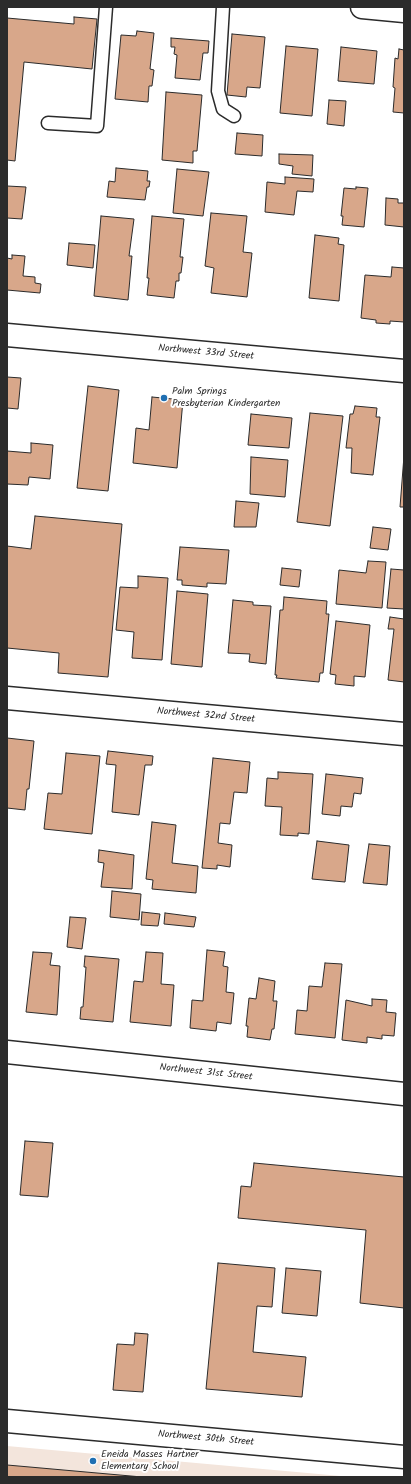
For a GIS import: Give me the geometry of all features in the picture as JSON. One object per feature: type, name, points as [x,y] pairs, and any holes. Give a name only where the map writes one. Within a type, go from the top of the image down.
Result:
[{"type":"street","points":[[362,7],[404,11]]},
{"type":"street","name":"Northwest 33rd Street","points":[[7,335],[404,372]]},
{"type":"street","name":"Northwest 32nd Street","points":[[7,698],[404,734]]},
{"type":"street","name":"Northwest 31st Street","points":[[7,1052],[404,1094]]},
{"type":"street","name":"Northwest 30th Street","points":[[7,1421],[404,1457]]},
{"type":"lane","points":[[48,123],[97,126],[106,7]]},
{"type":"lane","points":[[223,7],[218,91],[223,109],[234,116]]},
{"type":"shaded area","name":"Eneida Masses Hartner Elementary School","points":[[7,1446],[352,1477],[7,1477]]},
{"type":"building","points":[[74,17],[97,19],[92,69],[24,62],[15,161],[7,160],[7,18],[74,24]]},
{"type":"building","points":[[137,31],[154,33],[150,69],[154,70],[152,86],[149,86],[148,102],[115,99],[121,35],[136,36]]},
{"type":"building","points":[[232,34],[265,37],[260,88],[247,87],[246,97],[227,95]]},
{"type":"building","points":[[171,38],[209,41],[208,53],[203,53],[200,80],[175,78],[177,55],[174,54],[175,47],[171,47]]},
{"type":"building","points":[[286,46],[318,49],[312,116],[280,113]]},
{"type":"building","points":[[341,47],[377,51],[374,84],[338,81]]},
{"type":"building","points":[[399,49],[404,50],[404,113],[393,112],[395,58],[398,59]]},
{"type":"building","points":[[166,92],[202,95],[197,151],[193,151],[193,163],[162,160]]},
{"type":"building","points":[[329,100],[346,101],[344,126],[327,124]]},
{"type":"building","points":[[237,133],[263,135],[262,156],[235,154]]},
{"type":"building","points":[[279,154],[313,155],[312,176],[292,174],[293,166],[279,164]]},
{"type":"building","points":[[116,168],[148,171],[147,181],[150,181],[149,187],[147,187],[145,200],[107,197],[109,181],[115,182]]},
{"type":"building","points":[[177,169],[209,172],[203,216],[173,213]]},
{"type":"building","points":[[285,177],[314,179],[313,192],[297,191],[294,215],[265,212],[267,182],[285,184]]},
{"type":"building","points":[[7,186],[26,187],[22,219],[7,218]]},
{"type":"building","points":[[356,187],[368,188],[364,227],[342,225],[343,216],[341,216],[344,188],[356,189]]},
{"type":"building","points":[[386,198],[398,199],[398,203],[404,203],[404,227],[385,225]]},
{"type":"building","points":[[211,213],[247,216],[243,252],[252,253],[247,297],[211,293],[214,268],[205,266]]},
{"type":"building","points":[[101,216],[134,219],[129,256],[132,256],[128,300],[94,296]]},
{"type":"building","points":[[152,216],[184,219],[180,257],[183,257],[181,273],[179,273],[179,281],[176,281],[174,298],[147,295]]},
{"type":"building","points":[[315,235],[339,238],[338,244],[344,245],[339,301],[309,298]]},
{"type":"building","points":[[69,243],[95,245],[93,268],[67,265]]},
{"type":"building","points":[[12,255],[25,256],[23,276],[35,277],[35,283],[41,284],[40,293],[7,290],[7,258],[12,259]]},
{"type":"building","points":[[392,267],[404,268],[404,322],[390,321],[390,324],[376,323],[376,320],[361,318],[365,275],[391,277]]},
{"type":"building","points":[[7,377],[21,378],[18,409],[7,408]]},
{"type":"building","points":[[88,386],[119,390],[108,491],[77,488]]},
{"type":"building","points":[[152,397],[183,400],[177,468],[133,463],[136,428],[149,430]]},
{"type":"building","points":[[355,406],[377,408],[376,417],[380,417],[373,475],[351,473],[352,448],[346,448],[350,414],[353,414]]},
{"type":"building","points":[[310,413],[343,416],[330,526],[297,522]]},
{"type":"building","points":[[251,414],[292,418],[289,448],[248,445]]},
{"type":"building","points":[[31,443],[53,445],[50,479],[29,477],[28,485],[7,484],[7,451],[31,453]]},
{"type":"building","points":[[404,456],[404,507],[400,507]]},
{"type":"building","points":[[251,457],[288,460],[285,497],[250,494]]},
{"type":"building","points":[[236,501],[259,503],[256,527],[234,527]]},
{"type":"building","points":[[35,516],[122,524],[108,677],[58,673],[59,653],[7,648],[7,546],[31,549]]},
{"type":"building","points":[[373,527],[391,529],[388,550],[370,548]]},
{"type":"building","points":[[180,547],[229,550],[226,584],[207,583],[207,587],[182,585],[182,580],[177,580]]},
{"type":"building","points":[[368,561],[386,562],[382,608],[336,604],[339,570],[366,573]]},
{"type":"building","points":[[282,568],[301,570],[299,587],[280,585]]},
{"type":"building","points":[[391,569],[404,570],[404,609],[387,608]]},
{"type":"building","points":[[138,576],[168,578],[162,660],[132,658],[134,632],[116,630],[120,587],[138,588]]},
{"type":"building","points":[[177,591],[208,594],[202,667],[171,664]]},
{"type":"building","points":[[284,597],[327,601],[326,614],[329,614],[323,673],[320,673],[319,682],[276,678],[280,610],[283,610]]},
{"type":"building","points":[[233,600],[253,602],[253,605],[271,606],[266,664],[249,662],[250,654],[228,653]]},
{"type":"building","points":[[390,617],[404,619],[404,682],[388,680],[394,629],[388,629]]},
{"type":"building","points":[[336,621],[370,625],[365,677],[354,676],[354,686],[335,684],[336,675],[330,674]]},
{"type":"building","points":[[7,738],[34,741],[29,789],[27,789],[25,810],[7,808]]},
{"type":"building","points":[[108,751],[153,756],[152,765],[145,765],[139,815],[112,812],[116,765],[106,764]]},
{"type":"building","points":[[66,753],[100,756],[92,834],[44,829],[48,793],[62,794]]},
{"type":"building","points":[[213,758],[250,762],[247,793],[234,792],[230,824],[220,823],[218,843],[232,845],[230,867],[217,865],[217,869],[202,868]]},
{"type":"building","points":[[278,772],[313,774],[309,834],[298,833],[298,836],[280,835],[282,807],[265,806],[267,778],[278,779]]},
{"type":"building","points":[[326,774],[363,778],[361,794],[354,793],[352,807],[341,806],[340,816],[322,814]]},
{"type":"building","points":[[152,822],[176,825],[172,863],[198,866],[196,893],[152,889],[153,880],[146,879]]},
{"type":"building","points":[[317,841],[349,845],[345,882],[312,879]]},
{"type":"building","points":[[369,844],[390,846],[387,885],[363,883]]},
{"type":"building","points":[[99,850],[134,855],[132,889],[101,887],[104,863],[98,862]]},
{"type":"building","points":[[112,891],[141,894],[139,920],[110,917]]},
{"type":"building","points":[[142,912],[160,914],[158,926],[141,925]]},
{"type":"building","points":[[165,913],[196,917],[194,927],[164,924]]},
{"type":"building","points":[[70,917],[86,918],[82,949],[67,947]]},
{"type":"building","points":[[207,950],[225,952],[223,966],[228,967],[226,992],[234,993],[231,1024],[217,1022],[216,1031],[190,1028],[192,1000],[203,1001]]},
{"type":"building","points":[[33,952],[52,953],[50,965],[60,966],[57,1015],[26,1012]]},
{"type":"building","points":[[146,952],[163,953],[161,984],[174,985],[171,1026],[130,1022],[134,981],[143,982]]},
{"type":"building","points":[[85,956],[119,959],[113,1022],[80,1019],[81,1007],[83,1007],[86,967],[84,967]]},
{"type":"building","points":[[325,963],[342,964],[335,1038],[295,1034],[297,1010],[307,1011],[309,986],[322,987]]},
{"type":"building","points":[[259,978],[275,981],[273,1001],[277,1001],[274,1029],[272,1029],[270,1040],[247,1037],[248,1026],[246,1026],[249,998],[256,999]]},
{"type":"building","points":[[372,999],[387,1000],[386,1012],[396,1013],[394,1036],[382,1035],[382,1039],[367,1037],[367,1043],[342,1040],[346,1000],[372,1006]]},
{"type":"building","points":[[25,1141],[53,1143],[48,1197],[20,1195]]},
{"type":"building","points":[[254,1163],[404,1177],[404,1308],[360,1303],[366,1230],[238,1218],[241,1186],[251,1187]]},
{"type":"building","points":[[218,1263],[275,1268],[272,1307],[257,1306],[253,1352],[306,1357],[302,1397],[206,1389]]},
{"type":"building","points":[[286,1268],[321,1271],[317,1316],[282,1313]]},
{"type":"building","points":[[135,1333],[148,1334],[143,1392],[113,1390],[117,1344],[134,1345]]},
{"type":"building","points":[[7,1465],[142,1477],[7,1477]]},
{"type":"place","name":"Palm Springs Presbyterian Kindergarten","points":[[164,398]]},
{"type":"place","name":"Eneida Masses Hartner Elementary School","points":[[93,1461]]}]
